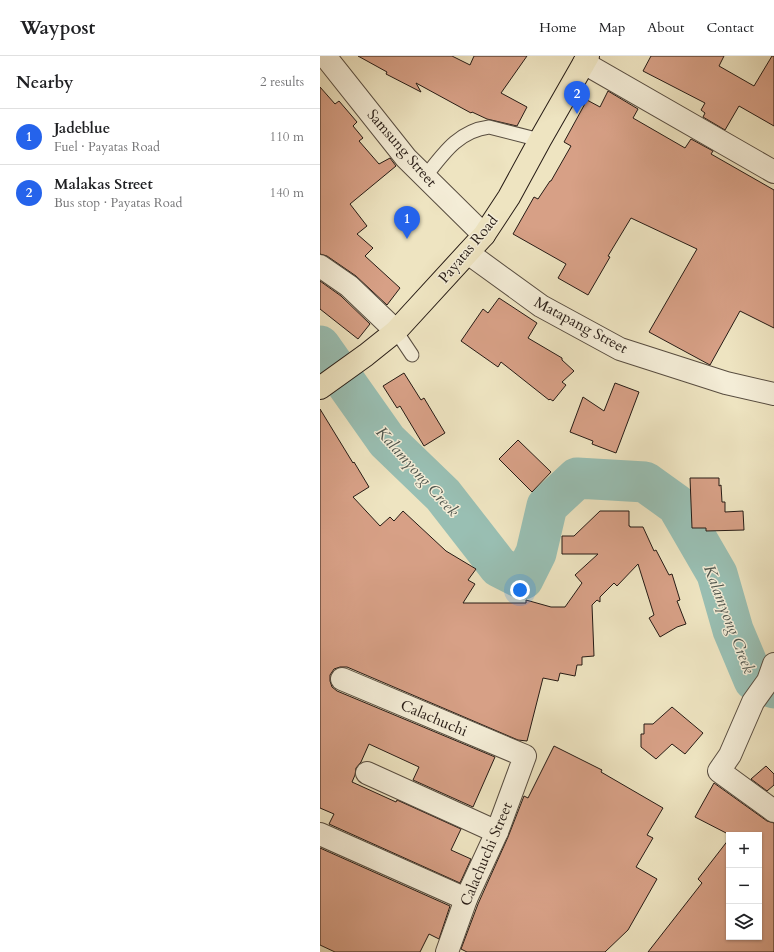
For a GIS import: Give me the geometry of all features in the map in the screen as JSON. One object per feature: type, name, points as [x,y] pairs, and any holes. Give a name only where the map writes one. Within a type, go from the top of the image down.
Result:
[{"type":"main road","name":"Payatas Road","points":[[320,388],[396,331],[484,235],[509,197],[586,59]]},
{"type":"street","name":"Samsung Street","points":[[325,56],[343,64],[406,158],[484,235]]},
{"type":"street","points":[[586,59],[774,172]]},
{"type":"street","name":"Matapang Street","points":[[468,253],[541,306],[620,349],[726,383],[774,394]]},
{"type":"street","points":[[320,266],[349,286],[396,331]]},
{"type":"street","points":[[771,672],[753,702],[730,755],[719,771],[774,810]]},
{"type":"street","name":"Calachuchi","points":[[342,679],[525,756]]},
{"type":"street","name":"Calachuchi Street","points":[[446,952],[466,899],[497,832],[525,756]]},
{"type":"street","points":[[367,773],[497,832]]},
{"type":"street","points":[[320,834],[466,899]]},
{"type":"lane","points":[[425,177],[447,148],[462,136],[483,128],[489,127],[540,140]]},
{"type":"lane","points":[[396,331],[412,355]]},
{"type":"building","points":[[358,56],[452,56],[470,65],[474,56],[527,56],[501,93],[527,107],[517,126],[487,119],[472,112],[471,113],[416,83],[421,92],[386,74],[387,72]]},
{"type":"building","points":[[651,56],[724,56],[719,66],[754,86],[772,56],[774,56],[774,126],[739,106],[725,130],[703,117],[705,113],[701,110],[705,103],[643,71]]},
{"type":"building","points":[[320,87],[335,104],[339,101],[357,122],[353,126],[363,138],[359,141],[379,164],[390,158],[396,166],[350,204],[367,226],[357,234],[373,248],[365,256],[400,288],[387,305],[356,276],[327,256],[320,254]]},
{"type":"building","points":[[608,91],[638,109],[633,118],[685,148],[691,139],[713,151],[711,154],[774,190],[774,328],[740,311],[710,365],[649,332],[697,249],[631,218],[608,256],[610,257],[588,295],[558,278],[566,264],[513,234],[534,197],[538,199],[551,181],[571,146],[564,142],[587,100],[600,107]]},
{"type":"building","points":[[320,281],[341,296],[370,324],[358,339],[320,309]]},
{"type":"building","points":[[499,298],[537,323],[528,338],[562,358],[562,360],[574,371],[562,382],[566,385],[553,401],[550,399],[549,400],[501,362],[498,367],[461,341],[483,309],[488,313]]},
{"type":"building","points":[[404,373],[421,400],[424,398],[445,433],[424,446],[400,406],[397,408],[383,386]]},
{"type":"building","points":[[615,383],[639,392],[616,453],[592,444],[593,441],[570,432],[583,397],[604,411]]},
{"type":"building","points":[[320,409],[369,487],[353,497],[380,526],[390,517],[394,521],[403,511],[446,551],[476,569],[468,580],[475,584],[463,603],[526,603],[526,600],[551,607],[565,607],[582,583],[575,575],[598,554],[562,554],[562,536],[574,536],[600,511],[629,511],[629,526],[643,527],[654,551],[656,550],[669,575],[672,574],[680,600],[677,601],[686,624],[677,627],[660,637],[649,618],[654,615],[638,564],[617,586],[614,583],[600,597],[600,602],[597,600],[592,605],[594,656],[582,657],[582,665],[577,665],[575,676],[560,673],[558,681],[543,678],[527,741],[518,740],[347,667],[334,669],[330,675],[330,681],[332,687],[337,691],[495,757],[473,807],[413,780],[419,767],[369,744],[361,762],[356,768],[352,782],[396,802],[397,800],[461,829],[451,850],[471,859],[460,883],[329,824],[334,814],[320,808]]},
{"type":"building","points":[[518,440],[551,472],[532,492],[499,459]]},
{"type":"building","points":[[690,478],[719,478],[722,502],[725,502],[725,512],[743,511],[744,530],[706,531],[706,528],[692,528]]},
{"type":"building","points":[[672,707],[703,733],[685,754],[672,744],[656,759],[641,747],[641,734],[644,734],[644,724],[653,724]]},
{"type":"building","points":[[554,746],[602,770],[601,772],[663,808],[647,835],[653,838],[636,867],[657,879],[628,930],[605,952],[467,952],[461,949],[478,904],[508,837],[524,796],[528,798]]},
{"type":"building","points":[[766,766],[774,774],[774,785],[767,791],[751,779]]},
{"type":"building","points":[[714,783],[767,821],[774,823],[774,952],[648,952],[702,883],[698,879],[726,843],[726,940],[762,940],[762,832],[726,833],[695,817]]},
{"type":"building","points":[[320,848],[450,906],[439,939],[429,934],[420,952],[335,952],[320,945]]},
{"type":"waterway","name":"Kalamyong Creek","points":[[320,346],[387,441],[443,495],[499,567],[523,579],[536,553],[547,506],[577,478],[645,482],[677,505],[717,574],[733,630],[754,680],[774,688]]},
{"type":"place","name":"Malakas Street","points":[[577,114]]},
{"type":"place","name":"Jadeblue","points":[[407,239]]}]
